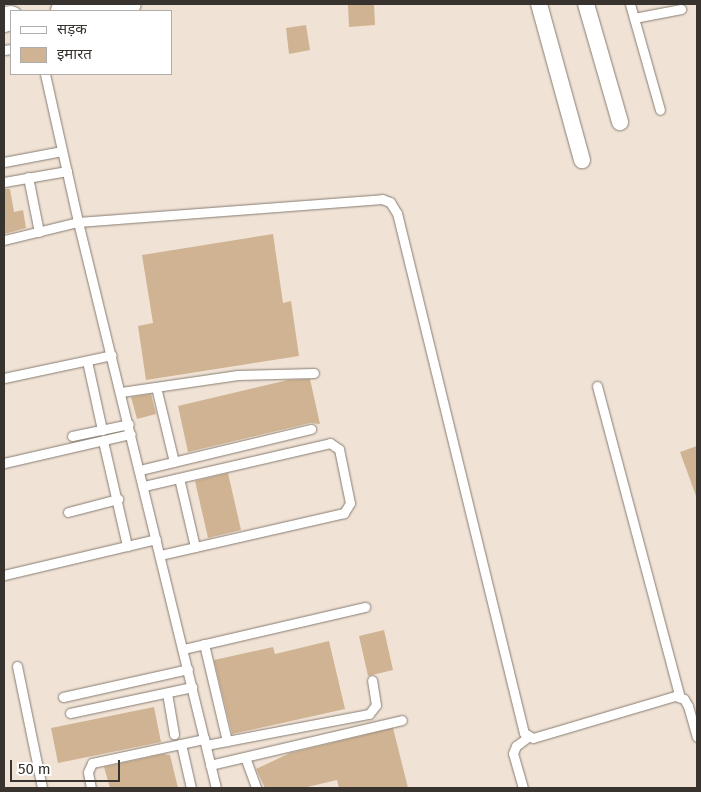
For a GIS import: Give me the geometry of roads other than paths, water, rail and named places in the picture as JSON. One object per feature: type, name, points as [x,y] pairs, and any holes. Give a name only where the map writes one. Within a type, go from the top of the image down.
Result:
[{"type":"street","points":[[72,10],[129,4]]},
{"type":"street","points":[[540,4],[582,160]]},
{"type":"street","points":[[586,4],[620,122]]},
{"type":"lane","points":[[630,4],[660,110]]},
{"type":"lane","points":[[634,18],[681,9]]},
{"type":"lane","points":[[46,75],[78,222],[144,486],[216,788]]},
{"type":"lane","points":[[4,162],[62,151]]},
{"type":"lane","points":[[4,182],[66,170]]},
{"type":"lane","points":[[28,177],[39,232]]},
{"type":"lane","points":[[4,240],[78,222],[382,199],[394,207],[521,725],[528,737]]},
{"type":"lane","points":[[4,378],[112,356]]},
{"type":"lane","points":[[87,361],[102,430]]},
{"type":"lane","points":[[121,392],[238,375],[314,373]]},
{"type":"lane","points":[[597,386],[680,697],[688,706],[697,737]]},
{"type":"lane","points":[[156,387],[174,462]]},
{"type":"lane","points":[[72,436],[128,424]]},
{"type":"lane","points":[[140,470],[312,429]]},
{"type":"lane","points":[[4,463],[131,434]]},
{"type":"lane","points":[[103,441],[118,499],[127,546]]},
{"type":"lane","points":[[144,486],[330,443],[339,448],[350,503],[344,513],[160,555]]},
{"type":"lane","points":[[179,478],[195,547]]},
{"type":"lane","points":[[68,512],[118,499]]},
{"type":"lane","points":[[4,575],[156,539]]},
{"type":"lane","points":[[183,649],[365,608]]},
{"type":"lane","points":[[204,644],[227,741]]},
{"type":"lane","points":[[17,666],[42,788]]},
{"type":"lane","points":[[63,697],[188,669]]},
{"type":"lane","points":[[91,788],[88,772],[92,764],[181,744],[227,741],[369,714],[376,705],[372,680]]},
{"type":"lane","points":[[70,713],[192,688]]},
{"type":"lane","points":[[166,693],[174,734]]},
{"type":"lane","points":[[523,788],[513,753],[516,746],[528,737],[680,697]]},
{"type":"lane","points":[[210,764],[402,720]]},
{"type":"lane","points":[[181,744],[191,788]]},
{"type":"lane","points":[[245,756],[256,788]]}]
